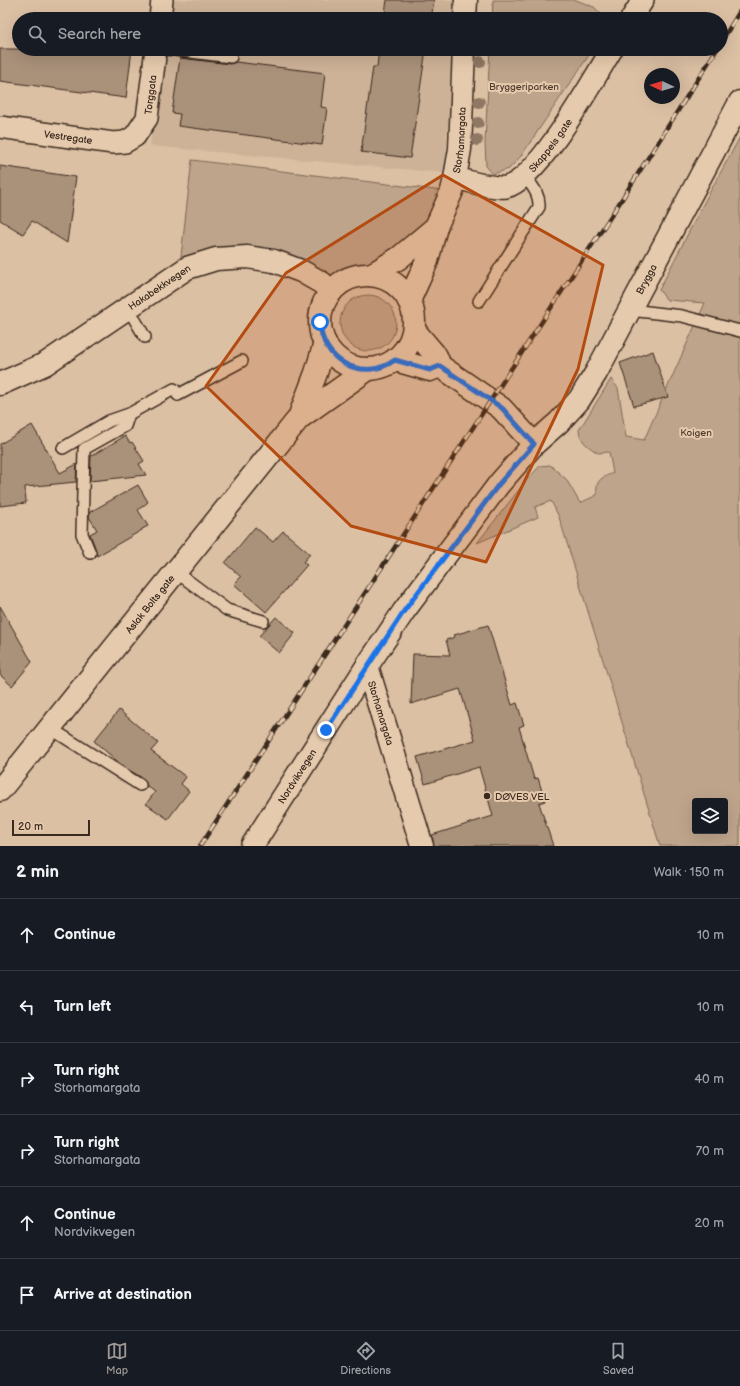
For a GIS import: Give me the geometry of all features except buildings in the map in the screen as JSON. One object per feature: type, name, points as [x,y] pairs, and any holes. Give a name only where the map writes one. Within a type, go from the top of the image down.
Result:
[{"type":"main road","points":[[465,12],[466,0]]},
{"type":"main road","name":"Storhamargata","points":[[409,301],[427,261],[436,227],[452,191],[455,178],[460,149],[464,56]]},
{"type":"main road","name":"Brygga","points":[[534,444],[559,422],[579,400],[596,373],[740,102]]},
{"type":"main road","name":"Storhamargata","points":[[371,275],[399,258],[436,227]]},
{"type":"main road","name":"Hakabekkvegen","points":[[0,384],[45,364],[187,268],[216,259],[247,257],[274,261],[301,271],[322,284],[331,292]]},
{"type":"main road","points":[[371,275],[383,278],[393,283],[402,291],[409,301],[415,324],[407,347],[395,360],[385,366],[368,369],[351,366],[340,361],[331,353],[325,343],[320,327],[325,301],[331,292],[350,278],[371,275]]},
{"type":"main road","points":[[367,666],[404,611],[499,484],[534,444],[502,408],[440,366],[436,356],[414,330]]},
{"type":"main road","name":"Aslak Bolts gate","points":[[300,418],[325,343]]},
{"type":"main road","points":[[395,360],[430,370],[440,366]]},
{"type":"main road","name":"Aslak Bolts gate","points":[[0,790],[300,418],[368,369]]},
{"type":"main road","name":"Storhamargata","points":[[367,666],[422,846]]},
{"type":"main road","name":"Nordvikvegen","points":[[252,846],[367,666]]},
{"type":"street","points":[[161,12],[162,0]]},
{"type":"street","name":"Torggata","points":[[135,136],[147,118],[155,56]]},
{"type":"street","name":"Skappels gate","points":[[455,178],[500,187],[515,184],[525,176],[553,143],[608,56]]},
{"type":"street","name":"Vestregate","points":[[0,127],[113,144],[125,142],[135,136]]},
{"type":"lane","points":[[223,56],[231,57]]},
{"type":"lane","points":[[479,301],[539,207],[536,190],[525,176]]},
{"type":"lane","points":[[128,308],[145,337]]},
{"type":"lane","points":[[630,310],[682,316],[740,331]]},
{"type":"lane","points":[[63,448],[109,421],[129,414],[174,389],[178,395],[242,361]]},
{"type":"lane","points":[[90,553],[82,534],[84,449],[125,426],[129,414]]},
{"type":"lane","points":[[176,570],[226,610],[263,621]]},
{"type":"lane","points":[[50,728],[140,785]]},
{"type":"highlighted area","points":[[443,175],[603,265],[578,369],[486,562],[351,526],[206,386],[286,273]]},
{"type":"shaded area","points":[[172,0],[454,0],[453,12],[170,12]]},
{"type":"shaded area","points":[[164,56],[452,56],[445,173],[150,146]]},
{"type":"green space","points":[[493,0],[576,0],[594,7],[599,12],[492,12]]},
{"type":"green space","name":"Bryggeriparken","points":[[490,56],[588,56],[521,156],[509,169],[493,174],[486,166],[485,142]]},
{"type":"green space","name":"Koigen","points":[[740,137],[740,846],[660,846],[559,517],[551,501],[535,507],[538,517],[477,543],[525,482],[540,466],[550,465],[566,479],[580,503],[597,495],[597,486],[600,480],[613,473],[609,452],[598,453],[591,449],[581,438],[579,430],[611,379],[618,388],[626,437],[644,440],[705,303],[667,300],[659,290]]},
{"type":"green space","points":[[192,160],[444,191],[433,217],[402,245],[379,257],[367,266],[352,268],[329,277],[301,264],[180,265]]},
{"type":"green space","points":[[362,295],[374,295],[384,299],[392,307],[396,317],[396,329],[392,339],[384,347],[374,351],[362,351],[352,347],[344,339],[340,329],[340,317],[344,307],[352,299]]},
{"type":"railway","points":[[728,31],[740,11]]},
{"type":"railway","points":[[200,846],[622,199],[713,56]]},
{"type":"place","name":"DØVES VEL","points":[[487,796]]},
{"type":"route","points":[[320,322],[323,338],[328,348],[331,353],[345,364],[356,368],[374,369],[385,366],[395,360],[430,370],[440,366],[502,408],[534,444],[499,484],[404,611],[326,730]]}]
